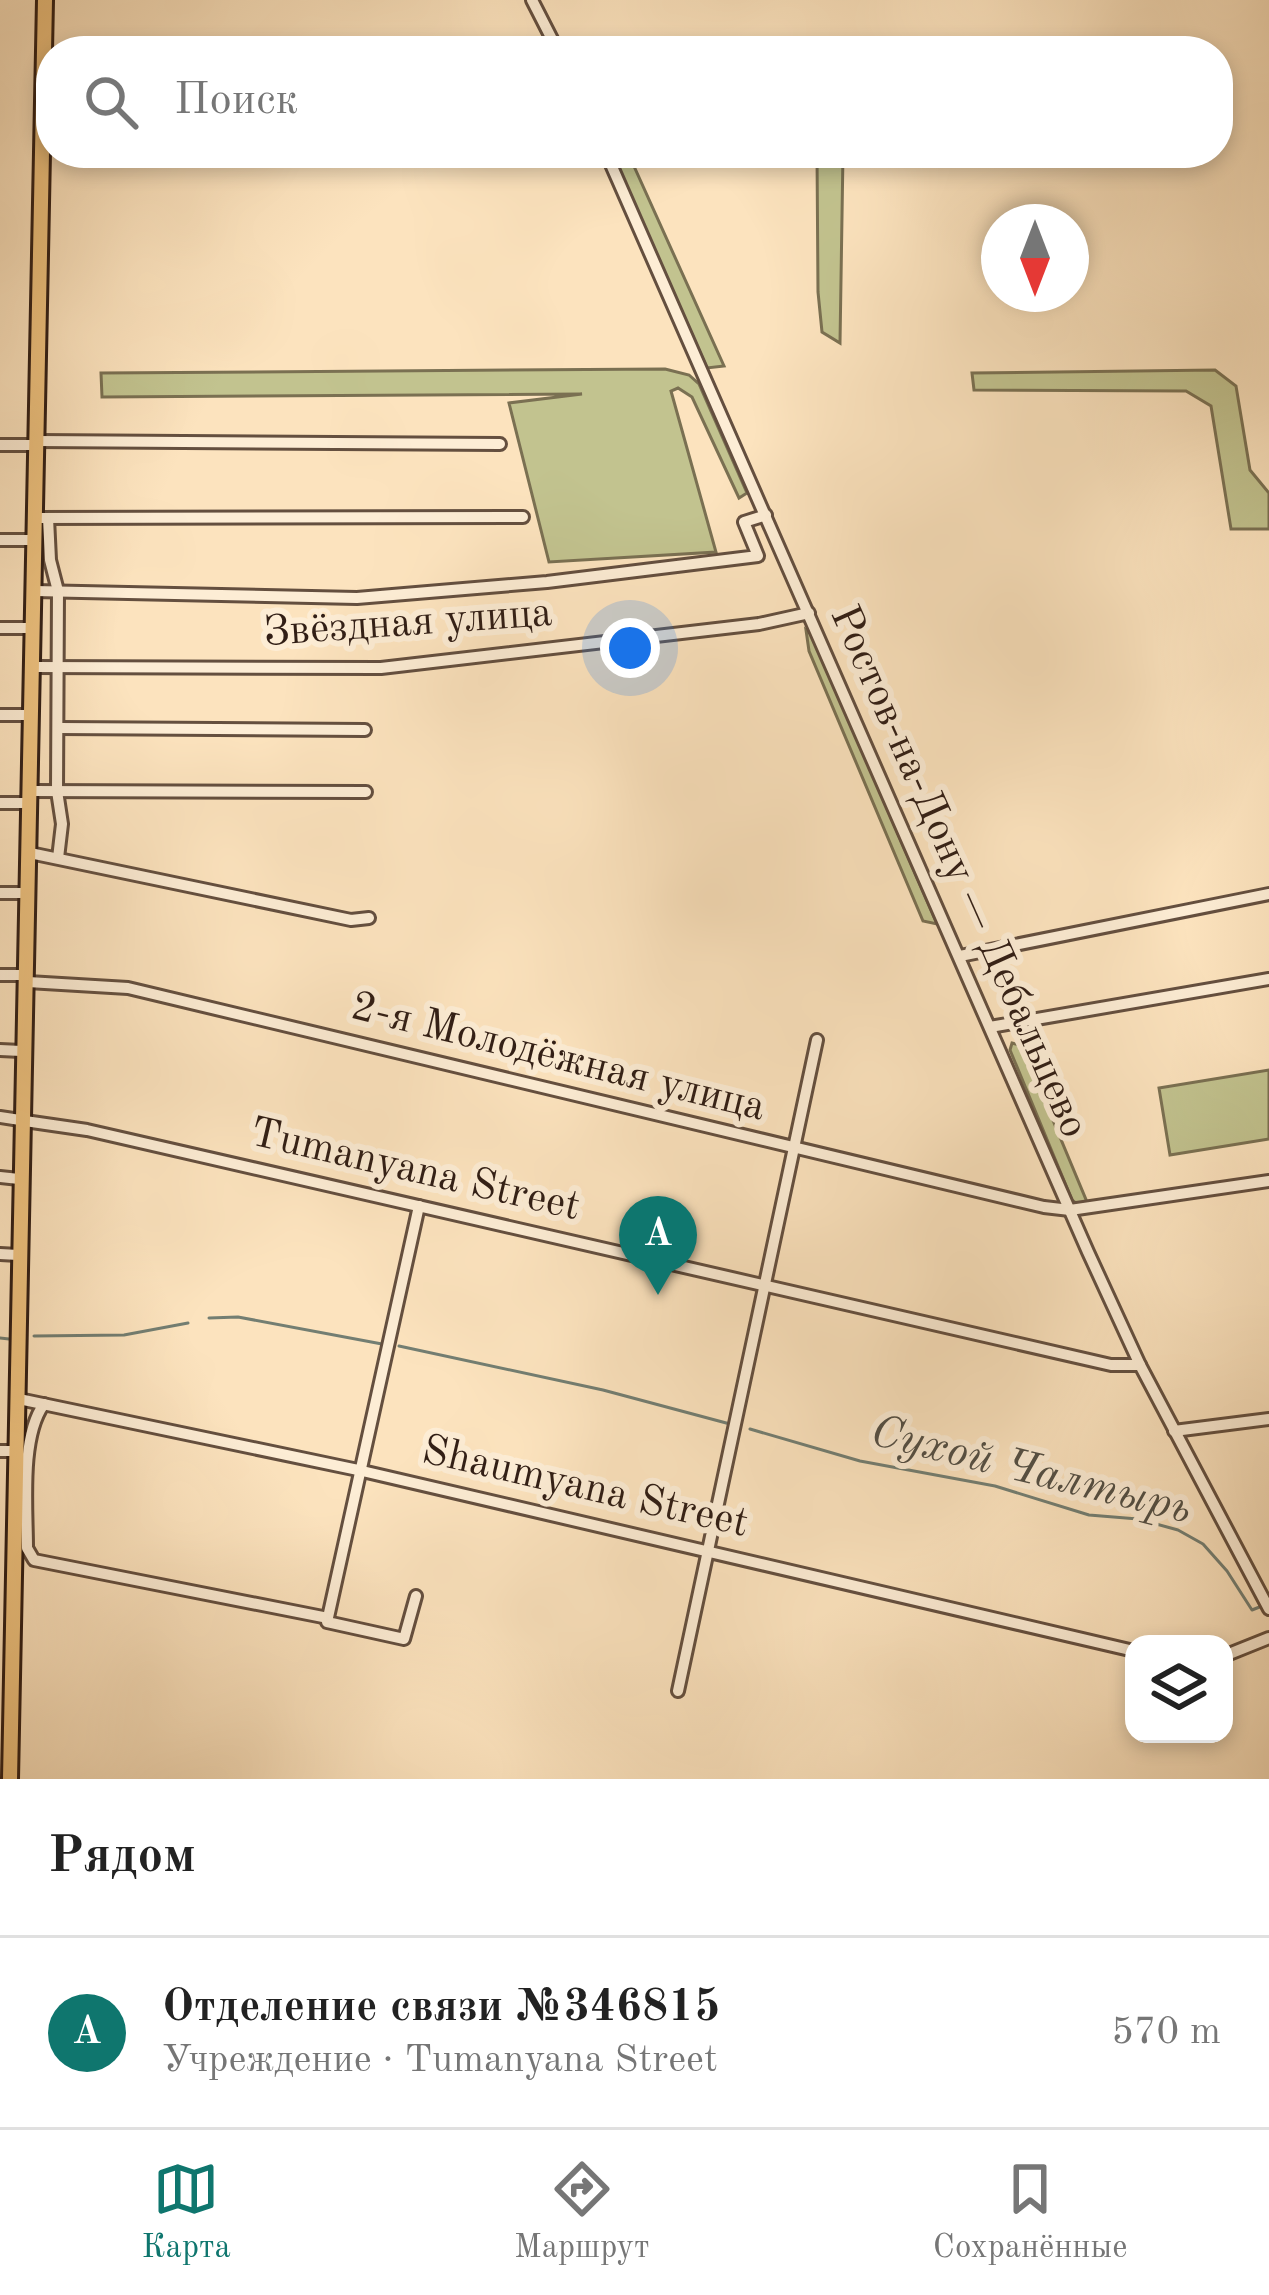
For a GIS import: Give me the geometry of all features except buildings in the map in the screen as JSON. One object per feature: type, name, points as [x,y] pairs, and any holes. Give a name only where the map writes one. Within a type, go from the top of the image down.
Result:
[{"type":"main road","points":[[42,36],[43,0]]},
{"type":"main road","points":[[10,1455],[19,1399],[40,168]]},
{"type":"main road","points":[[10,1779],[7,1518],[23,1120],[35,591],[43,518],[35,443]]},
{"type":"street","points":[[532,0],[550,36]]},
{"type":"street","name":"Ростов-на-Дону — Дебальцево","points":[[613,168],[1140,1365],[1269,1609]]},
{"type":"street","points":[[0,445],[500,443]]},
{"type":"street","points":[[35,591],[397,596],[758,556],[744,522],[766,515]]},
{"type":"street","points":[[58,858],[62,815],[57,790],[58,591],[43,518],[523,517]]},
{"type":"street","points":[[0,539],[32,540]]},
{"type":"street","name":"Звёздная улица","points":[[34,667],[381,668],[785,620],[809,613]]},
{"type":"street","points":[[0,628],[31,628]]},
{"type":"street","points":[[0,715],[29,715]]},
{"type":"street","points":[[59,728],[365,730]]},
{"type":"street","points":[[0,802],[57,790],[366,792]]},
{"type":"street","points":[[30,853],[351,920],[369,918]]},
{"type":"street","points":[[0,893],[25,893]]},
{"type":"street","points":[[960,956],[1269,894]]},
{"type":"street","name":"2-я Молодёжная улица","points":[[0,975],[128,988],[795,1150],[1070,1210]]},
{"type":"street","points":[[990,1027],[1269,979]]},
{"type":"street","points":[[678,1691],[817,1040]]},
{"type":"street","points":[[0,1050],[21,1051]]},
{"type":"street","name":"Tumanyana Street","points":[[0,1117],[72,1127],[1112,1365],[1140,1365]]},
{"type":"street","points":[[0,1177],[19,1179]]},
{"type":"street","points":[[1070,1210],[1269,1181]]},
{"type":"street","points":[[416,1596],[404,1639],[327,1622],[418,1206]]},
{"type":"street","points":[[0,1254],[18,1255]]},
{"type":"street","name":"Shaumyana Street","points":[[19,1399],[358,1469],[1125,1649]]},
{"type":"street","points":[[44,1403],[31,1430],[27,1548],[32,1559],[328,1618]]},
{"type":"street","points":[[1174,1431],[1269,1418]]},
{"type":"street","points":[[1233,1652],[1269,1637]]},
{"type":"green space","points":[[618,168],[635,168],[724,366],[707,368]]},
{"type":"green space","points":[[817,168],[843,168],[840,343],[822,332]]},
{"type":"green space","points":[[665,369],[689,375],[699,384],[747,493],[739,498],[692,397],[678,388],[671,391],[716,552],[549,562],[509,403],[582,394],[102,397],[101,373]]},
{"type":"green space","points":[[1215,370],[1236,386],[1250,470],[1269,493],[1269,529],[1231,529],[1211,406],[1186,391],[974,390],[972,373]]},
{"type":"green space","points":[[806,630],[937,924],[923,921],[809,651]]},
{"type":"green space","points":[[1012,1043],[1022,1046],[1087,1202],[1072,1200],[1010,1050]]},
{"type":"green space","points":[[1269,1070],[1269,1139],[1170,1155],[1159,1088]]},
{"type":"waterway","name":"Сухой Чалтырь","points":[[209,1318],[238,1317],[382,1344]]},
{"type":"waterway","name":"Сухой Чалтырь","points":[[34,1336],[124,1335],[188,1323]]},
{"type":"waterway","name":"Сухой Чалтырь","points":[[0,1338],[9,1339]]},
{"type":"waterway","name":"Сухой Чалтырь","points":[[399,1346],[603,1390],[730,1424]]},
{"type":"waterway","name":"Сухой Чалтырь","points":[[750,1429],[860,1461],[995,1486],[1089,1515],[1138,1519],[1178,1530],[1203,1544],[1252,1610],[1262,1606]]},
{"type":"place","name":"Отделение связи №346815","points":[[658,1295]]}]
